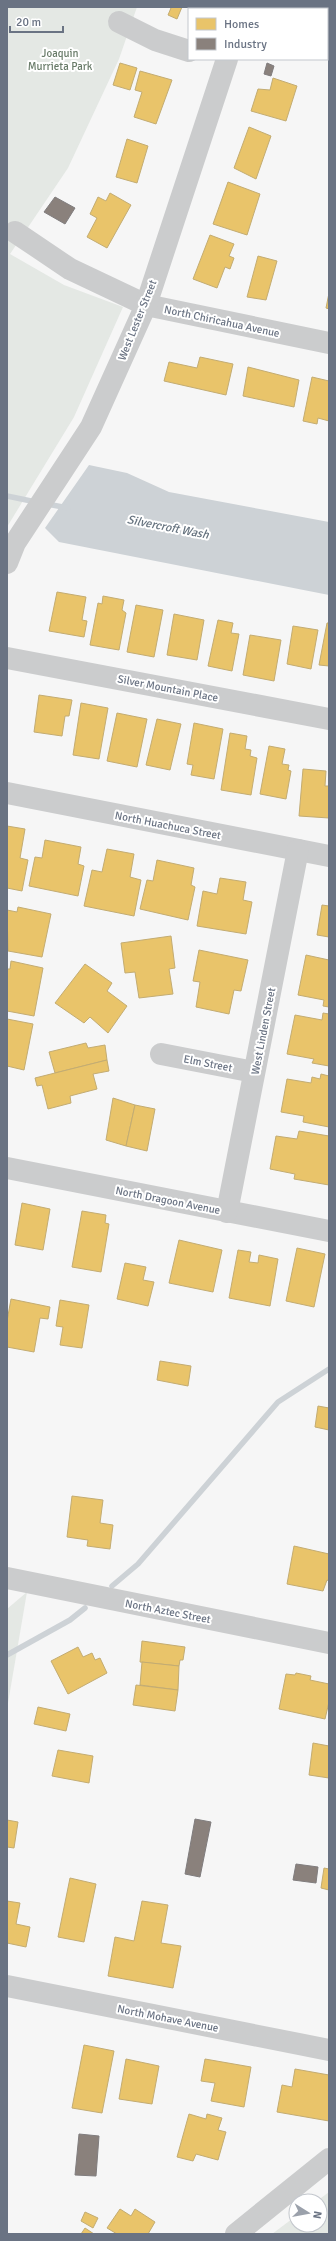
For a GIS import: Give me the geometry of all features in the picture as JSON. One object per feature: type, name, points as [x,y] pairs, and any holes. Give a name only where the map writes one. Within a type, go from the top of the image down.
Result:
[{"type":"street","points":[[119,22],[155,40],[188,51]]},
{"type":"street","name":"West Lester Street","points":[[7,563],[15,543],[91,427],[146,305],[223,60]]},
{"type":"street","name":"North Chiricahua Avenue","points":[[15,232],[70,269],[146,305],[329,343]]},
{"type":"street","name":"Silver Mountain Place","points":[[7,658],[329,719]]},
{"type":"street","name":"North Huachuca Street","points":[[7,794],[329,856]]},
{"type":"street","name":"West Linden Street","points":[[227,1212],[298,850]]},
{"type":"street","name":"Elm Street","points":[[161,1054],[254,1072]]},
{"type":"street","name":"North Dragoon Avenue","points":[[7,1168],[329,1232]]},
{"type":"street","name":"North Aztec Street","points":[[7,1578],[329,1643]]},
{"type":"street","name":"North Mohave Avenue","points":[[7,1986],[329,2050]]},
{"type":"street","points":[[236,2234],[329,2159]]},
{"type":"green space","name":"Joaquin Murrieta Park","points":[[7,7],[137,7],[119,59],[68,168],[10,254],[64,285],[123,307],[74,417],[7,527]]},
{"type":"green space","points":[[27,1592],[7,1709],[7,1609]]},
{"type":"green space","points":[[329,2192],[329,2234],[272,2234],[288,2222],[288,2233],[328,2233],[328,2193]]},
{"type":"water","points":[[89,465],[127,473],[169,492],[329,522],[329,595],[59,542],[45,528]]},
{"type":"building: Homes","points":[[168,7],[182,7],[177,19],[168,15],[171,8]]},
{"type":"building: Homes","points":[[328,16],[329,16],[328,46]]},
{"type":"building: Homes","points":[[120,63],[137,68],[130,90],[113,85]]},
{"type":"building: Homes","points":[[140,71],[172,80],[156,124],[134,117],[142,92],[135,90]]},
{"type":"building: Homes","points":[[273,78],[297,86],[286,121],[251,111],[258,89],[270,90]]},
{"type":"building: Homes","points":[[249,127],[271,136],[256,179],[234,168]]},
{"type":"building: Homes","points":[[127,139],[148,146],[137,183],[116,177]]},
{"type":"building: Homes","points":[[228,182],[260,194],[247,235],[213,224]]},
{"type":"building: Homes","points":[[110,193],[131,205],[107,248],[87,237],[97,218],[90,214],[98,197],[106,201]]},
{"type":"building: Homes","points":[[210,235],[234,244],[229,256],[234,258],[230,269],[225,267],[217,288],[193,279]]},
{"type":"building: Homes","points":[[258,256],[277,261],[266,300],[247,297]]},
{"type":"building: Homes","points":[[329,293],[329,309],[326,308]]},
{"type":"building: Homes","points":[[200,357],[233,364],[226,395],[164,381],[169,362],[197,368]]},
{"type":"building: Homes","points":[[248,367],[299,380],[294,407],[243,396]]},
{"type":"building: Homes","points":[[312,377],[329,381],[329,421],[318,418],[317,424],[303,421]]},
{"type":"building: Homes","points":[[57,592],[86,597],[82,620],[87,621],[84,637],[49,631]]},
{"type":"building: Homes","points":[[103,596],[124,600],[122,610],[126,613],[119,650],[90,645],[98,603],[102,604]]},
{"type":"building: Homes","points":[[136,605],[163,610],[154,657],[127,652]]},
{"type":"building: Homes","points":[[174,614],[204,620],[197,660],[167,655]]},
{"type":"building: Homes","points":[[218,620],[233,623],[231,633],[239,634],[232,671],[208,666]]},
{"type":"building: Homes","points":[[327,623],[329,623],[329,666],[319,665]]},
{"type":"building: Homes","points":[[293,626],[318,630],[311,669],[287,664]]},
{"type":"building: Homes","points":[[250,635],[281,640],[274,681],[243,675]]},
{"type":"building: Homes","points":[[39,695],[72,700],[69,716],[65,716],[62,736],[34,732]]},
{"type":"building: Homes","points":[[81,703],[108,708],[99,759],[73,755]]},
{"type":"building: Homes","points":[[117,713],[147,719],[137,767],[107,761]]},
{"type":"building: Homes","points":[[157,719],[181,724],[170,770],[146,765]]},
{"type":"building: Homes","points":[[194,723],[223,729],[214,779],[191,775],[193,765],[187,764]]},
{"type":"building: Homes","points":[[230,733],[247,736],[245,749],[251,750],[250,756],[257,758],[251,795],[221,790]]},
{"type":"building: Homes","points":[[269,746],[285,749],[282,764],[289,765],[288,770],[291,771],[286,799],[260,794]]},
{"type":"building: Homes","points":[[303,769],[326,771],[325,786],[329,786],[329,818],[299,816]]},
{"type":"building: Homes","points":[[7,826],[25,829],[20,858],[28,860],[22,891],[7,888]]},
{"type":"building: Homes","points":[[45,840],[81,847],[78,864],[84,866],[78,896],[29,886],[35,857],[42,858]]},
{"type":"building: Homes","points":[[107,849],[134,854],[130,877],[141,880],[134,916],[84,906],[92,870],[102,872]]},
{"type":"building: Homes","points":[[157,860],[194,868],[191,885],[195,887],[188,920],[140,909],[147,880],[153,881]]},
{"type":"building: Homes","points":[[220,878],[246,882],[243,900],[252,902],[246,934],[197,926],[203,891],[217,894]]},
{"type":"building: Homes","points":[[322,905],[329,906],[329,937],[317,935]]},
{"type":"building: Homes","points":[[18,907],[51,914],[42,957],[8,951],[7,910],[17,912]]},
{"type":"building: Homes","points":[[171,936],[175,968],[169,969],[173,994],[139,998],[135,972],[125,973],[121,943]]},
{"type":"building: Homes","points":[[199,950],[248,960],[241,991],[234,990],[229,1014],[196,1007],[200,982],[193,981]]},
{"type":"building: Homes","points":[[306,955],[329,960],[329,1007],[323,1006],[324,1000],[298,995]]},
{"type":"building: Homes","points":[[11,961],[43,968],[34,1016],[7,1011],[7,969],[10,969]]},
{"type":"building: Homes","points":[[85,964],[112,983],[107,991],[127,1006],[108,1033],[90,1017],[84,1023],[55,1003]]},
{"type":"building: Homes","points":[[323,1013],[329,1014],[329,1066],[312,1063],[314,1059],[287,1054],[295,1015],[322,1020]]},
{"type":"building: Homes","points":[[7,1019],[33,1024],[24,1070],[7,1066]]},
{"type":"building: Homes","points":[[86,1043],[88,1048],[105,1045],[107,1060],[55,1073],[49,1052]]},
{"type":"building: Homes","points":[[107,1060],[109,1071],[93,1074],[97,1089],[70,1096],[71,1103],[48,1109],[42,1085],[37,1086],[35,1078]]},
{"type":"building: Homes","points":[[321,1074],[329,1076],[329,1127],[303,1122],[304,1116],[281,1112],[287,1079],[311,1083],[312,1077],[320,1079]]},
{"type":"building: Homes","points":[[113,1098],[135,1105],[126,1146],[106,1140]]},
{"type":"building: Homes","points":[[135,1105],[155,1109],[147,1151],[126,1146]]},
{"type":"building: Homes","points":[[299,1131],[329,1136],[329,1185],[294,1179],[295,1174],[270,1169],[276,1136],[297,1139]]},
{"type":"building: Homes","points":[[22,1203],[50,1209],[43,1250],[15,1245]]},
{"type":"building: Homes","points":[[82,1211],[106,1215],[105,1223],[109,1224],[101,1272],[72,1267]]},
{"type":"building: Homes","points":[[179,1240],[222,1250],[213,1292],[169,1283]]},
{"type":"building: Homes","points":[[297,1248],[325,1254],[314,1307],[286,1301]]},
{"type":"building: Homes","points":[[238,1250],[251,1252],[249,1262],[258,1263],[259,1255],[278,1259],[270,1306],[229,1298]]},
{"type":"building: Homes","points":[[125,1263],[146,1267],[143,1280],[154,1282],[148,1306],[117,1299]]},
{"type":"building: Homes","points":[[11,1299],[50,1307],[48,1319],[40,1318],[34,1352],[7,1347],[7,1321]]},
{"type":"building: Homes","points":[[60,1300],[89,1305],[82,1348],[60,1345],[63,1327],[56,1326]]},
{"type":"building: Homes","points":[[160,1361],[191,1366],[188,1386],[157,1380]]},
{"type":"building: Homes","points":[[318,1406],[329,1408],[329,1430],[315,1427]]},
{"type":"building: Homes","points":[[72,1496],[103,1500],[100,1523],[113,1525],[110,1549],[87,1546],[88,1540],[67,1537]]},
{"type":"building: Homes","points":[[294,1546],[329,1554],[329,1581],[327,1580],[323,1591],[287,1584]]},
{"type":"building: Homes","points":[[142,1641],[185,1647],[183,1660],[180,1660],[179,1666],[140,1662]]},
{"type":"building: Homes","points":[[78,1647],[83,1657],[92,1653],[95,1660],[100,1658],[107,1673],[68,1694],[51,1661]]},
{"type":"building: Homes","points":[[142,1662],[179,1666],[178,1690],[140,1685]]},
{"type":"building: Homes","points":[[296,1673],[311,1676],[310,1680],[329,1684],[329,1702],[325,1719],[279,1709],[286,1674],[295,1675]]},
{"type":"building: Homes","points":[[136,1685],[178,1690],[175,1711],[133,1705]]},
{"type":"building: Homes","points":[[38,1707],[70,1714],[66,1731],[34,1724]]},
{"type":"building: Homes","points":[[313,1743],[329,1746],[329,1778],[309,1775]]},
{"type":"building: Homes","points":[[58,1750],[93,1756],[89,1783],[52,1776]]},
{"type":"building: Homes","points":[[7,1820],[18,1822],[14,1848],[7,1847]]},
{"type":"building: Homes","points":[[324,1868],[329,1869],[329,1890],[321,1888]]},
{"type":"building: Homes","points":[[70,1878],[96,1884],[84,1942],[58,1937]]},
{"type":"building: Homes","points":[[7,1901],[20,1903],[16,1924],[30,1927],[26,1947],[7,1943]]},
{"type":"building: Homes","points":[[142,1901],[168,1905],[161,1943],[181,1946],[173,1988],[108,1976],[115,1937],[134,1941]]},
{"type":"building: Homes","points":[[84,2045],[114,2051],[102,2113],[72,2108]]},
{"type":"building: Homes","points":[[126,2059],[159,2066],[152,2104],[119,2099]]},
{"type":"building: Homes","points":[[205,2059],[251,2067],[244,2107],[211,2101],[215,2083],[201,2081]]},
{"type":"building: Homes","points":[[295,2069],[329,2075],[329,2121],[277,2112],[282,2085],[292,2087]]},
{"type":"building: Homes","points":[[189,2114],[206,2119],[207,2114],[222,2118],[218,2130],[226,2132],[218,2160],[196,2154],[193,2161],[177,2157]]},
{"type":"building: Homes","points":[[120,2209],[131,2216],[135,2209],[155,2222],[148,2234],[117,2234],[107,2228]]},
{"type":"building: Homes","points":[[85,2212],[98,2218],[93,2228],[81,2221]]},
{"type":"building: Homes","points":[[85,2228],[94,2234],[81,2234]]},
{"type":"building: Industry","points":[[267,63],[274,66],[271,76],[264,74]]},
{"type":"building: Industry","points":[[55,197],[75,208],[65,224],[44,212]]},
{"type":"building: Industry","points":[[195,1819],[211,1822],[200,1877],[185,1874]]},
{"type":"building: Industry","points":[[296,1864],[318,1867],[316,1883],[293,1880]]},
{"type":"building: Industry","points":[[79,2134],[99,2136],[96,2176],[75,2175]]},
{"type":"waterway","name":"Silvercroft Wash","points":[[7,496],[36,502]]},
{"type":"waterway","name":"Silvercroft Wash","points":[[47,504],[68,508]]},
{"type":"waterway","points":[[112,1586],[138,1564],[278,1402],[329,1369]]},
{"type":"waterway","points":[[7,1655],[70,1620],[85,1608]]}]
